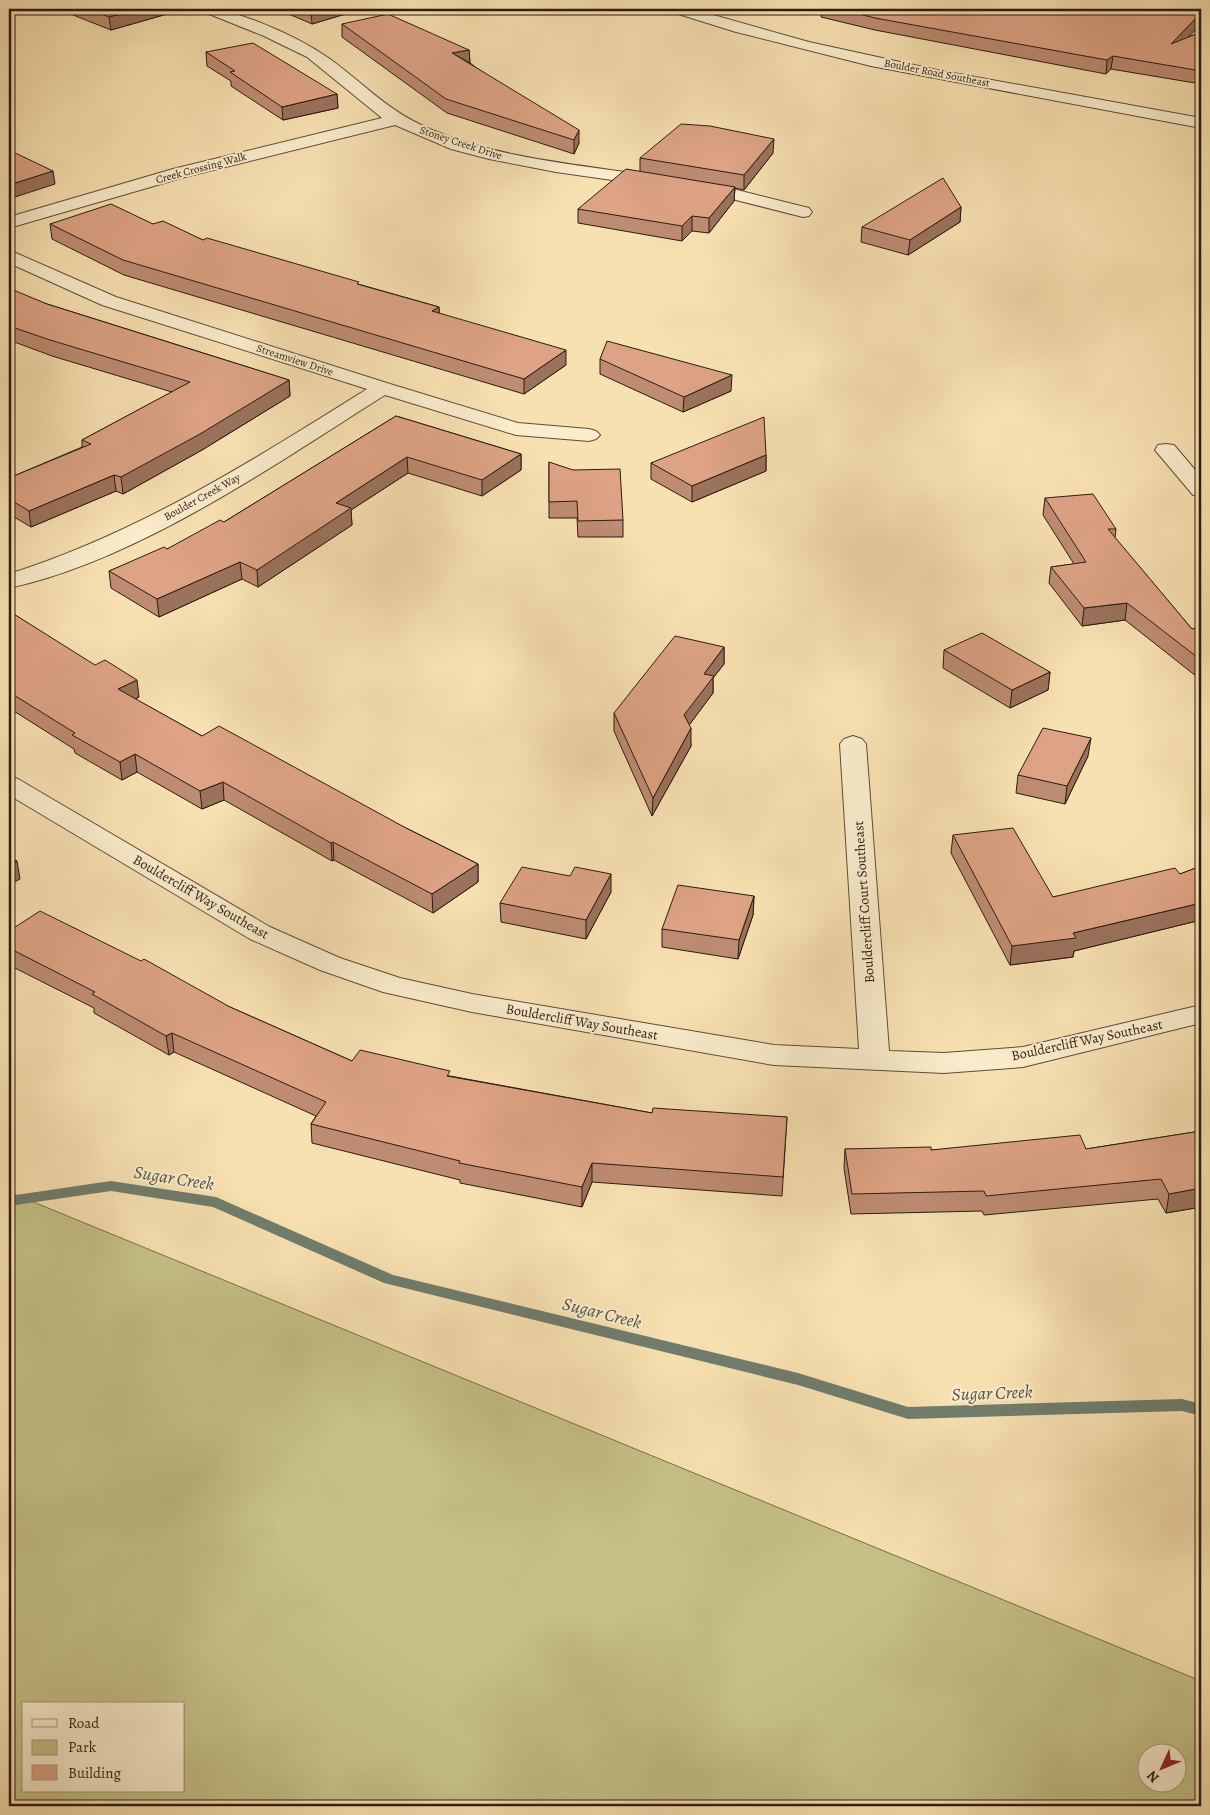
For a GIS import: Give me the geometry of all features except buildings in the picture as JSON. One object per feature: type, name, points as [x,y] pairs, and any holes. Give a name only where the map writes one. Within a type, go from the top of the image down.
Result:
[{"type":"street","name":"Stoney Creek Drive","points":[[209,9],[297,46],[325,63],[396,120],[438,138],[497,156],[729,193],[802,212]]},
{"type":"street","name":"Boulder Road Southeast","points":[[677,9],[768,36],[868,60],[1201,123]]},
{"type":"street","name":"Creek Crossing Walk","points":[[9,223],[179,173],[396,120]]},
{"type":"street","name":"Streamview Drive","points":[[9,256],[109,301],[383,388],[516,429],[589,435]]},
{"type":"street","name":"Boulder Creek Way","points":[[9,581],[81,558],[160,521],[219,489],[383,388]]},
{"type":"street","points":[[1166,450],[1201,490]]},
{"type":"street","name":"Bouldercliff Court Southeast","points":[[853,744],[875,1061]]},
{"type":"street","name":"Bouldercliff Way Southeast","points":[[9,784],[260,933],[330,964],[393,986],[472,1003],[722,1048],[774,1055],[875,1061],[944,1062],[1023,1057],[1201,1014]]},
{"type":"green space","points":[[9,1192],[1201,1681],[1201,1806],[9,1806]]},
{"type":"waterway","name":"Sugar Creek","points":[[9,1201],[111,1186],[216,1202],[389,1279],[798,1379],[908,1413],[1182,1405],[1201,1410]]}]
